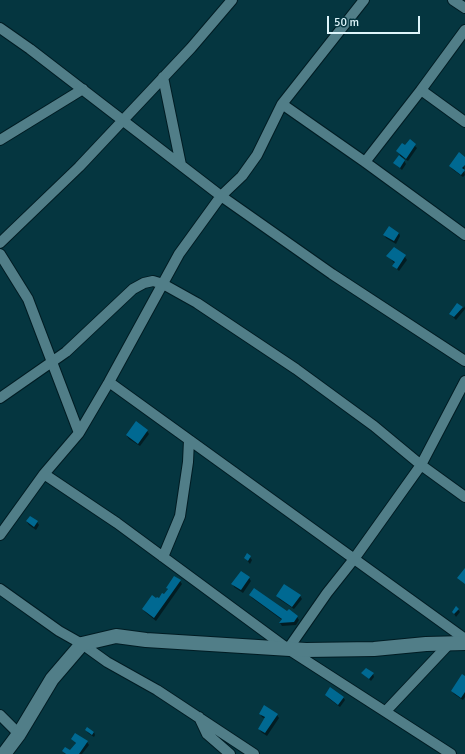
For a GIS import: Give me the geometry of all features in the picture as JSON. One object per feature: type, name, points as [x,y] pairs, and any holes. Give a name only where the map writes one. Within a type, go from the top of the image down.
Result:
[{"type":"street","points":[[0,243],[79,168],[191,48],[232,0]]},
{"type":"street","points":[[0,535],[44,474],[79,433],[110,382],[180,254],[221,196],[242,176],[257,155],[282,104],[364,0]]},
{"type":"street","points":[[453,0],[465,8]]},
{"type":"street","points":[[0,28],[83,89],[221,196],[332,274],[465,361]]},
{"type":"street","points":[[365,162],[465,30]]},
{"type":"street","points":[[163,77],[181,165]]},
{"type":"street","points":[[0,140],[83,89]]},
{"type":"street","points":[[421,90],[465,122]]},
{"type":"street","points":[[282,104],[465,235]]},
{"type":"street","points":[[0,254],[28,299],[79,433]]},
{"type":"street","points":[[0,398],[66,352],[132,289],[144,282],[153,281],[163,284],[197,303],[296,369],[374,426],[421,465],[465,496]]},
{"type":"street","points":[[288,649],[421,465],[465,381]]},
{"type":"street","points":[[110,382],[465,639]]},
{"type":"street","points":[[163,557],[180,516],[188,462],[189,440]]},
{"type":"street","points":[[44,474],[117,523],[288,649],[451,754]]},
{"type":"street","points":[[0,589],[59,631],[82,644],[107,662],[200,717],[254,754]]},
{"type":"street","points":[[8,753],[52,678],[82,644],[116,636],[146,640],[288,649],[374,649],[465,643]]},
{"type":"street","points":[[386,711],[450,643]]},
{"type":"street","points":[[0,715],[18,734]]},
{"type":"street","points":[[200,717],[207,734],[230,754]]},
{"type":"building","points":[[410,139],[416,144],[406,159],[396,151],[402,143],[405,145]]},
{"type":"building","points":[[459,152],[465,157],[465,165],[462,168],[465,170],[461,175],[449,166]]},
{"type":"building","points":[[399,155],[405,160],[400,168],[393,163]]},
{"type":"building","points":[[389,226],[399,233],[394,241],[383,235]]},
{"type":"building","points":[[394,247],[406,255],[397,269],[392,266],[395,262],[386,256]]},
{"type":"building","points":[[457,303],[463,307],[454,317],[449,314]]},
{"type":"building","points":[[136,421],[148,430],[138,444],[126,435]]},
{"type":"building","points":[[30,516],[38,521],[34,527],[26,521]]},
{"type":"building","points":[[247,553],[251,556],[248,561],[244,558]]},
{"type":"building","points":[[465,568],[465,584],[457,578]]},
{"type":"building","points":[[241,571],[250,577],[241,590],[231,584]]},
{"type":"building","points":[[174,576],[181,580],[154,618],[142,609],[152,595],[159,598],[162,593],[164,594]]},
{"type":"building","points":[[284,584],[301,595],[292,607],[276,596]]},
{"type":"building","points":[[254,588],[287,611],[289,609],[298,616],[294,622],[279,623],[282,619],[249,595]]},
{"type":"building","points":[[456,606],[459,609],[454,614],[452,612]]},
{"type":"building","points":[[366,668],[374,673],[369,679],[361,673]]},
{"type":"building","points":[[462,674],[465,676],[465,692],[461,698],[451,691]]},
{"type":"building","points":[[330,687],[344,697],[338,705],[325,695]]},
{"type":"building","points":[[264,705],[278,714],[265,733],[258,729],[265,717],[259,714]]},
{"type":"building","points":[[87,727],[94,732],[92,735],[85,730]]},
{"type":"building","points":[[75,733],[88,741],[79,754],[66,754],[62,751],[65,747],[70,750],[76,743],[71,739]]}]
